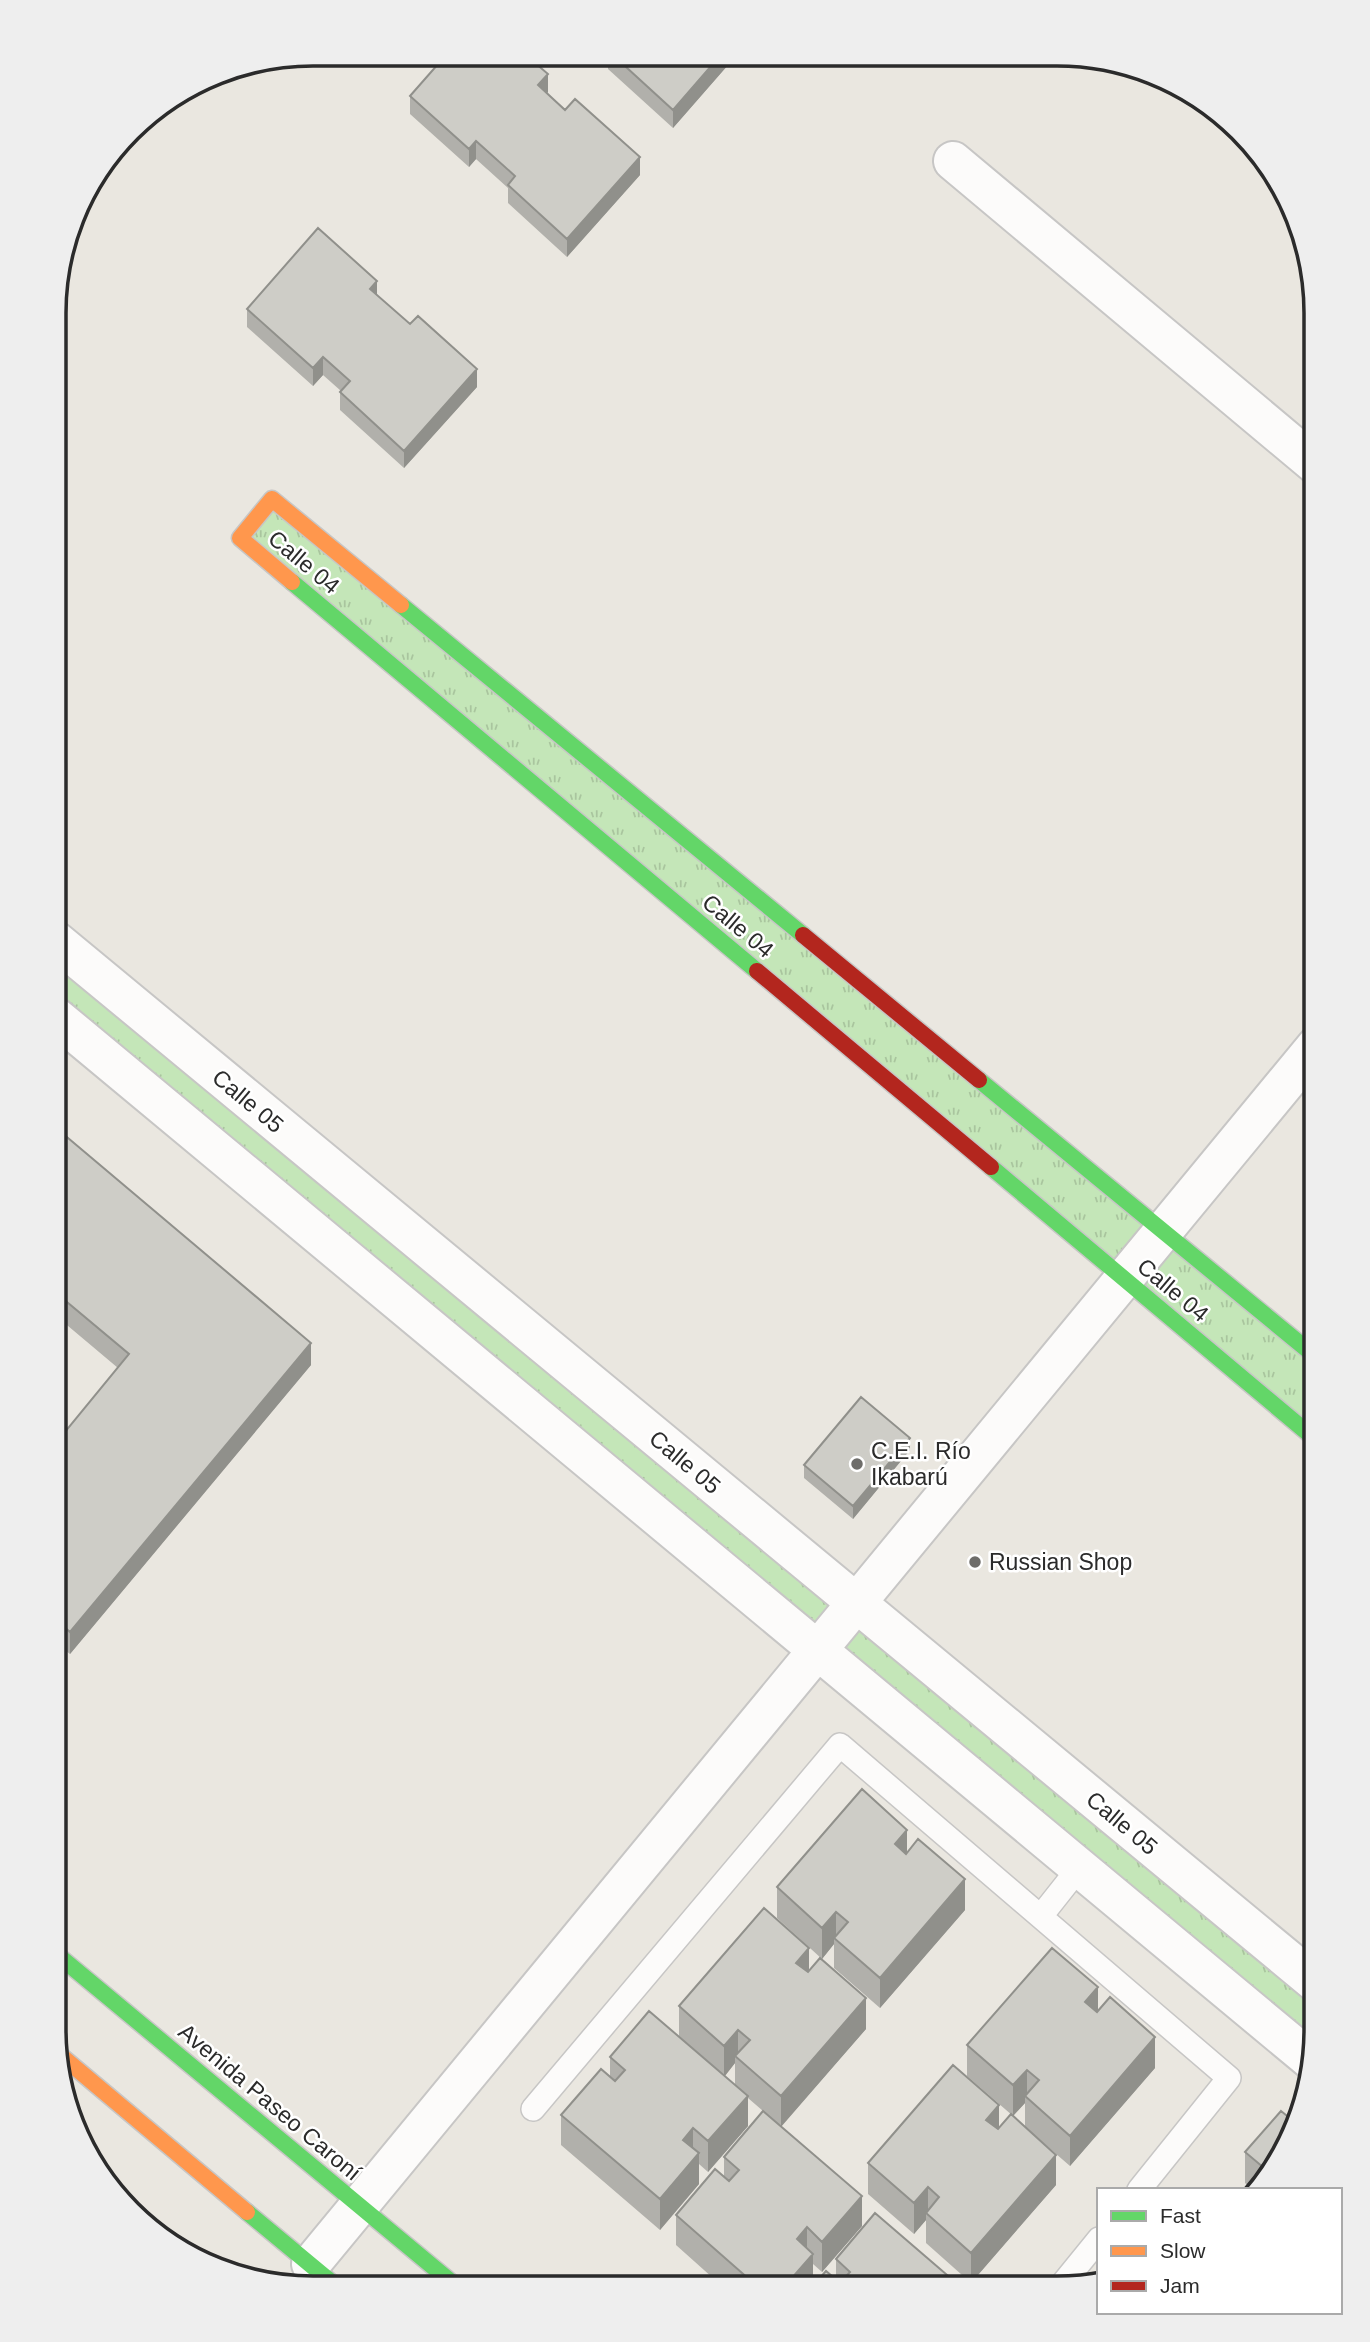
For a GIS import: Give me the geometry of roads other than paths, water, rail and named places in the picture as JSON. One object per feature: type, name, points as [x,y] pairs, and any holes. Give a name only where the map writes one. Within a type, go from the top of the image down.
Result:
[{"type":"street","points":[[953,161],[1304,455]]},
{"type":"street","name":"Calle 04","points":[[1303,1346],[272,499],[240,538],[1303,1428]]},
{"type":"street","name":"Calle 05","points":[[66,949],[1303,1972]]},
{"type":"street","points":[[66,1026],[1302,2053]]},
{"type":"street","points":[[69,2063],[323,2275],[359,2205],[1304,1060]]},
{"type":"street","name":"Avenida Paseo Caroní","points":[[66,1962],[444,2276]]},
{"type":"lane","points":[[533,2109],[840,1745],[1229,2078],[1141,2188]]},
{"type":"lane","points":[[1041,1916],[1079,1868]]},
{"type":"lane","points":[[1070,2275],[1097,2241]]},
{"type":"place","name":"C.E.I. Río Ikabarú","points":[[857,1464]]},
{"type":"place","name":"Russian Shop","points":[[975,1562]]}]
